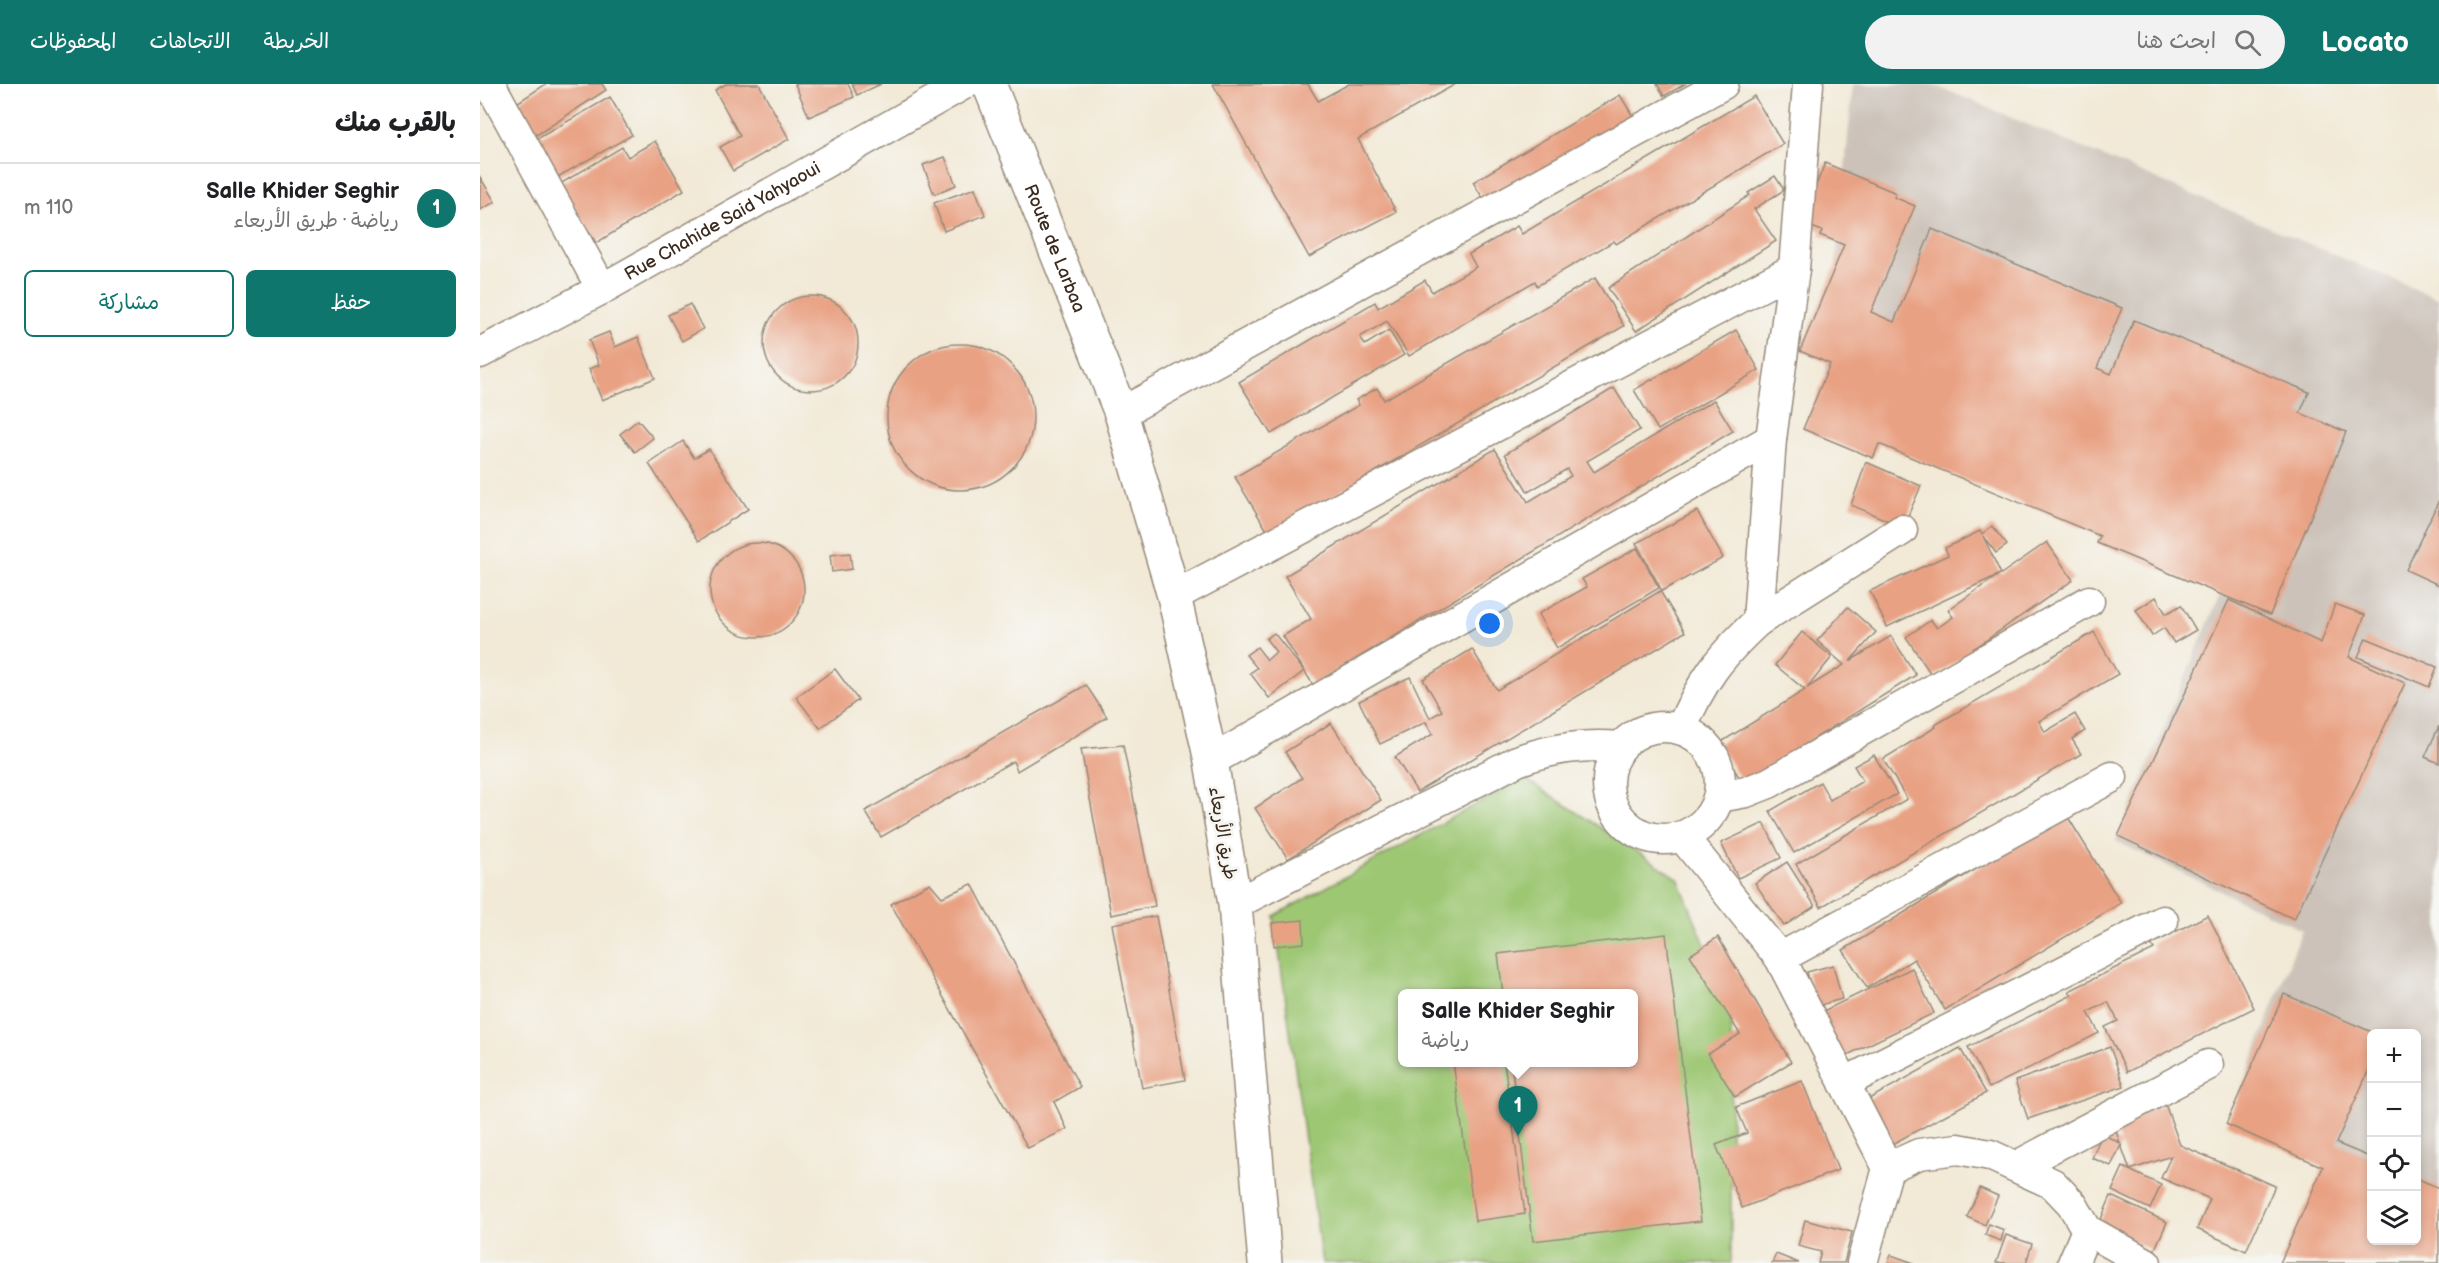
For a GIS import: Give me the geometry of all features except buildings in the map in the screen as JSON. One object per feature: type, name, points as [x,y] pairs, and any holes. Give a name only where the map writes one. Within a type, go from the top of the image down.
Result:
[{"type":"main road","name":"Route de Larbaa","points":[[989,84],[1121,413]]},
{"type":"main road","name":"طريق الأربعاء","points":[[1121,413],[1174,596],[1211,761],[1235,904],[1265,1263]]},
{"type":"street","points":[[490,84],[602,289]]},
{"type":"street","name":"Rue Chahide Said Yahyaoui","points":[[480,353],[602,289],[964,84]]},
{"type":"street","points":[[1121,413],[1724,84]]},
{"type":"street","points":[[1758,621],[1771,439],[1794,269],[1808,84]]},
{"type":"street","points":[[1174,596],[1794,269]]},
{"type":"street","points":[[1211,761],[1771,439]]},
{"type":"street","points":[[1681,729],[1709,672],[1728,649],[1758,621],[1902,530]]},
{"type":"street","points":[[1719,797],[1746,792],[1768,783],[2089,601]]},
{"type":"street","points":[[1659,727],[1681,729],[1700,739],[1713,755],[1720,775],[1719,797],[1712,814],[1699,828],[1682,836],[1664,839],[1647,836],[1630,828],[1618,814],[1610,798],[1608,780],[1612,763],[1621,747],[1638,733],[1659,727]]},
{"type":"street","points":[[1235,904],[1517,761],[1547,750],[1574,745],[1621,747]]},
{"type":"street","points":[[1780,958],[2112,777]]},
{"type":"street","points":[[1682,836],[1780,958],[1888,1168],[1862,1263]]},
{"type":"street","points":[[1844,1083],[2163,921]]},
{"type":"street","points":[[2017,1166],[2208,1065]]},
{"type":"street","points":[[1888,1168],[1919,1154],[1958,1149],[1990,1155],[2053,1184],[2072,1204],[2086,1230],[2146,1263]]},
{"type":"street","points":[[2073,1263],[2086,1230]]},
{"type":"shaded area","points":[[1853,84],[1932,84],[2439,299],[2439,1263],[2299,1263],[2333,1164],[2232,1113],[2302,930],[2116,841],[2227,578],[1822,409]]},
{"type":"green space","points":[[1524,778],[1678,878],[1731,1009],[1731,1263],[1322,1263],[1274,916]]},
{"type":"place","name":"Salle Khider Seghir","points":[[1518,1136]]}]
